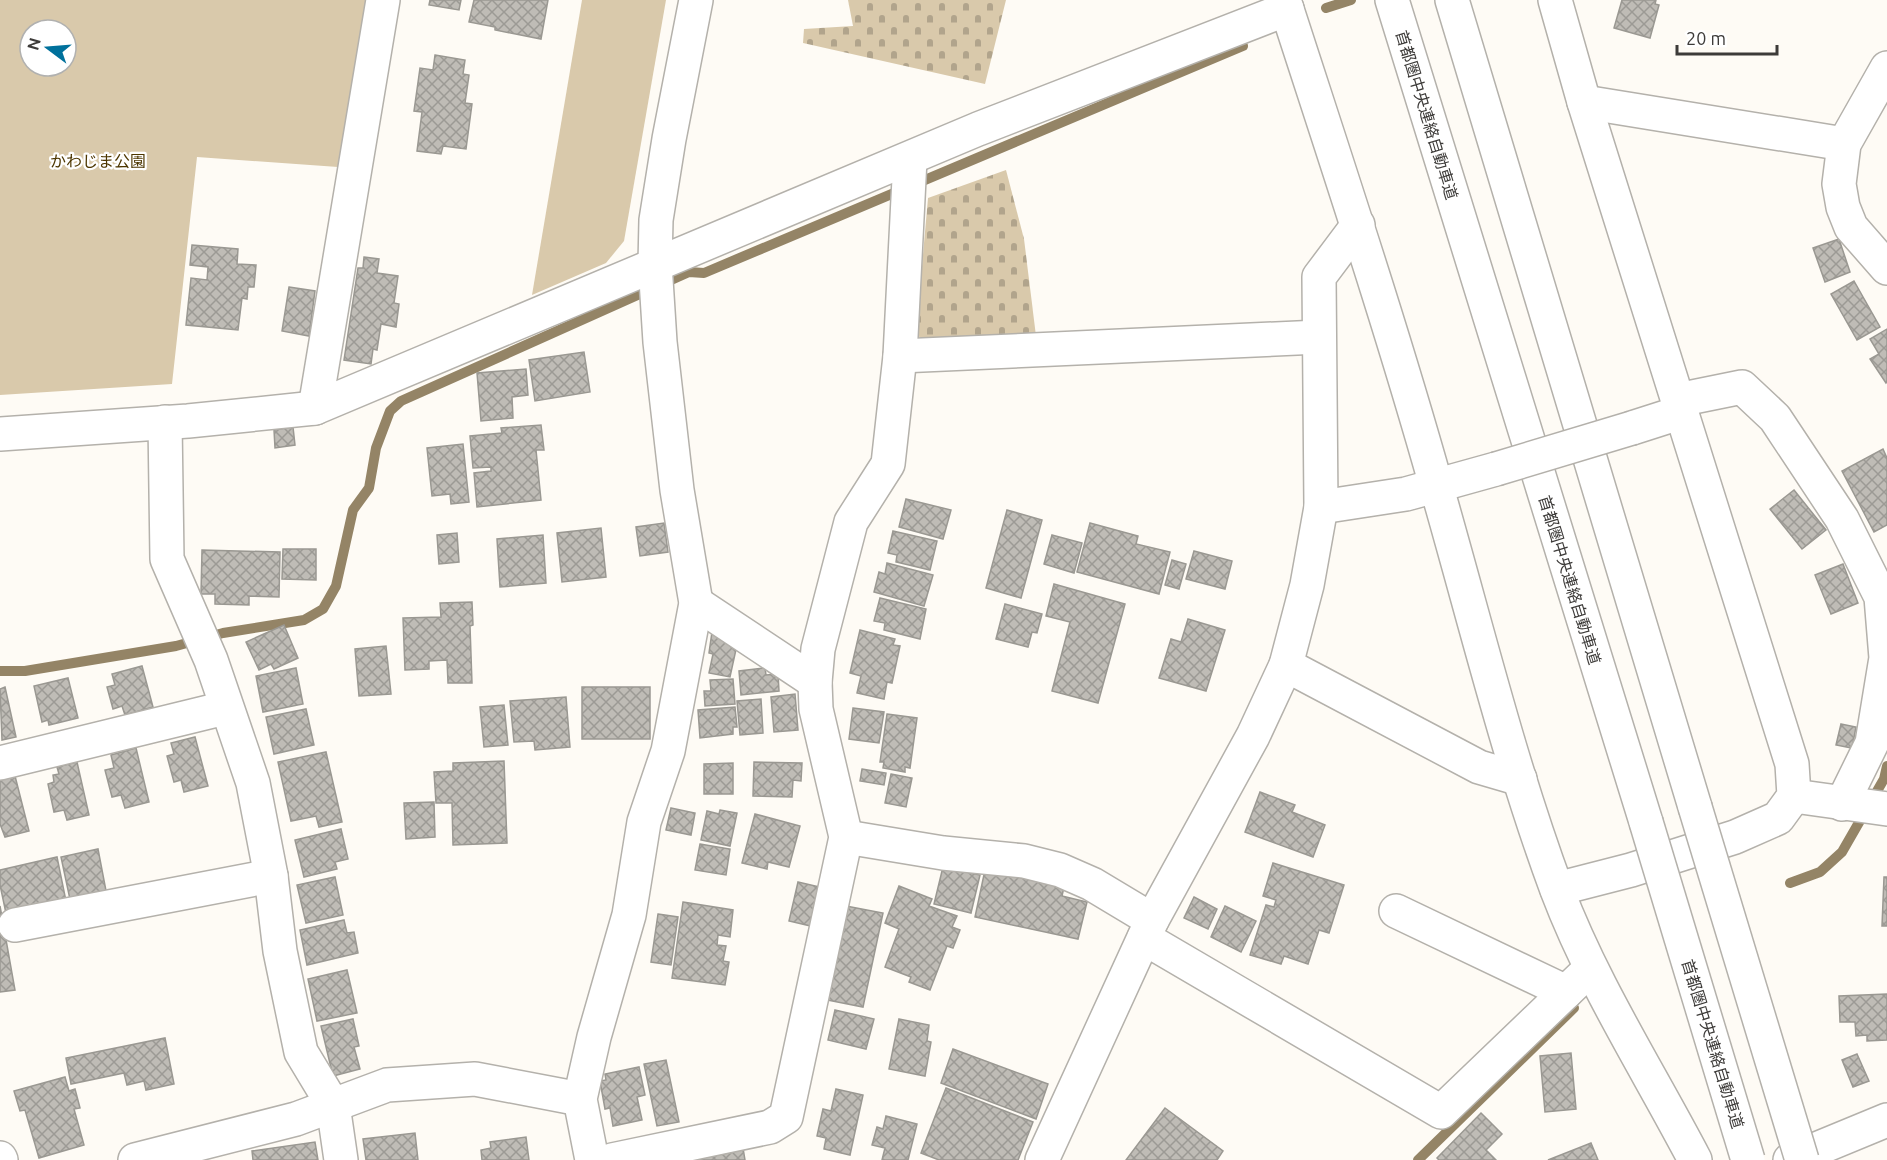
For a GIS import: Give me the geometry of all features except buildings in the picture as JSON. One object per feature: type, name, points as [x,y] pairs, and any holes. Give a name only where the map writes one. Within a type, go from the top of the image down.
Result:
[{"type":"main road","points":[[315,408],[383,0]]},
{"type":"main road","points":[[591,1160],[580,1099],[594,1037],[629,915],[644,822],[668,751],[696,603],[676,490],[660,342],[655,264],[656,220],[696,0]]},
{"type":"main road","name":"首都圏中央連絡自動車道","points":[[1392,0],[1748,1160]]},
{"type":"main road","points":[[1452,0],[1802,1160]]},
{"type":"main road","points":[[1555,0],[1584,102],[1792,764],[1794,796],[1778,818],[1735,837],[1631,870],[1557,889]]},
{"type":"main road","points":[[0,434],[315,408],[655,264],[909,179],[978,129],[1285,5],[1358,225],[1437,485],[1478,640],[1557,889],[1590,969],[1695,1160]]},
{"type":"main road","points":[[1887,68],[1844,144],[1839,184],[1843,207],[1851,227],[1887,268]]},
{"type":"main road","points":[[1584,102],[1844,144]]},
{"type":"main road","points":[[612,1160],[770,1126],[786,1117],[846,837],[816,709],[815,682],[818,650],[851,522],[888,464],[900,356],[909,179]]},
{"type":"main road","points":[[1042,1160],[1148,929],[1253,736],[1286,665],[1307,585],[1321,507],[1319,277],[1358,225]]},
{"type":"main road","points":[[900,356],[1319,337]]},
{"type":"main road","points":[[1321,507],[1406,494],[1496,469],[1632,428],[1680,406],[1742,387],[1774,418],[1842,519],[1881,597],[1886,658],[1872,743],[1866,807],[1794,796]]},
{"type":"main road","points":[[165,422],[167,559],[210,660],[225,708],[254,783],[271,876],[280,951],[301,1052],[333,1105],[341,1160]]},
{"type":"main road","points":[[696,603],[815,682]]},
{"type":"main road","points":[[1286,665],[1479,767],[1520,778]]},
{"type":"main road","points":[[0,763],[225,708]]},
{"type":"main road","points":[[846,837],[943,854],[1024,861],[1060,870],[1092,884],[1148,929],[1441,1112],[1590,969]]},
{"type":"main road","points":[[15,925],[271,876]]},
{"type":"main road","points":[[1396,911],[1566,992]]},
{"type":"main road","points":[[135,1160],[296,1119],[387,1085],[475,1078],[580,1099]]},
{"type":"main road","points":[[1790,1160],[1887,1120]]},
{"type":"green space","name":"かわじま公園","points":[[0,0],[369,0],[338,167],[197,157],[172,384],[0,395]]},
{"type":"green space","points":[[582,0],[666,0],[624,241],[606,263],[532,295]]},
{"type":"green space","points":[[848,0],[1006,0],[985,84],[803,43],[804,29],[853,26]]},
{"type":"green space","points":[[1006,170],[1024,239],[1036,336],[924,341],[916,334],[928,198]]},
{"type":"waterway","points":[[1326,8],[1351,0]]},
{"type":"waterway","points":[[0,671],[25,671],[176,646],[223,633],[304,620],[323,609],[336,586],[353,510],[369,488],[376,448],[390,411],[401,401],[689,272],[704,273],[1243,46]]},
{"type":"waterway","points":[[1790,883],[1820,872],[1842,852],[1884,779],[1887,766]]},
{"type":"waterway","points":[[1418,1160],[1574,1008]]}]
